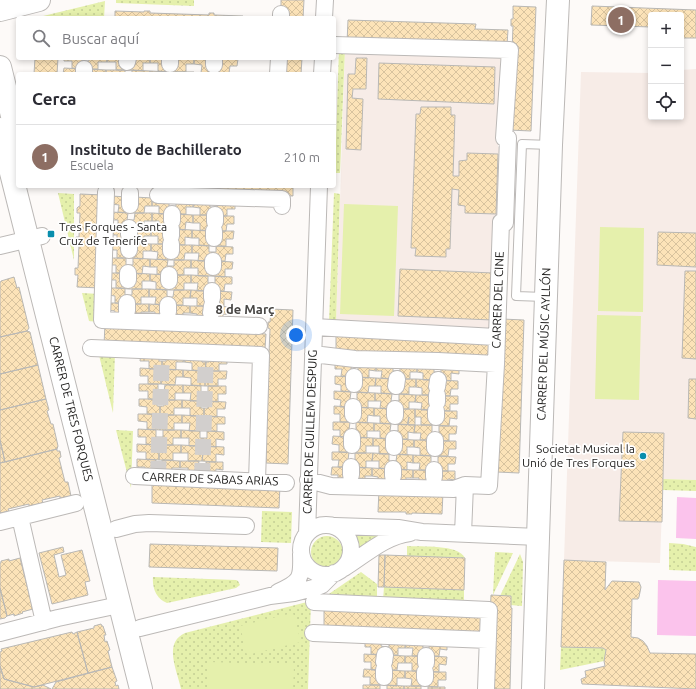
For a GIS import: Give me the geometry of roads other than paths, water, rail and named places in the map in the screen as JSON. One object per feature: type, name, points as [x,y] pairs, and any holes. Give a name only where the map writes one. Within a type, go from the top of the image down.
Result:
[{"type":"main road","points":[[0,10],[40,0]]},
{"type":"main road","name":"CARRER DEL MÚSIC AYLLÓN","points":[[533,689],[539,537],[545,297],[558,0]]},
{"type":"main road","name":"CARRER DE TRES FORQUES","points":[[0,67],[6,141],[16,174]]},
{"type":"main road","name":"CARRER DE TRES FORQUES","points":[[20,188],[116,529],[156,689]]},
{"type":"main road","name":"CARRER DE TRES FORQUES","points":[[29,188],[35,238],[140,689]]},
{"type":"street","points":[[324,16],[325,0]]},
{"type":"street","name":"CARRER DEL CINE","points":[[336,45],[510,50],[504,138],[508,138],[505,223],[500,222],[496,364],[489,486],[465,485],[454,489],[436,429]]},
{"type":"street","points":[[278,72],[279,60]]},
{"type":"street","points":[[322,72],[323,60]]},
{"type":"street","name":"CARRER DE GUILLEM DESPUIG","points":[[307,534],[318,188]]},
{"type":"street","points":[[106,192],[102,320],[128,261],[169,259],[213,264],[259,326]]},
{"type":"street","points":[[169,259],[213,264],[282,199],[282,206]]},
{"type":"street","points":[[0,246],[35,238]]},
{"type":"street","points":[[314,327],[496,337]]},
{"type":"street","points":[[91,348],[261,355],[258,481]]},
{"type":"street","points":[[308,480],[331,486],[352,426],[313,354]]},
{"type":"street","points":[[436,429],[496,364]]},
{"type":"street","points":[[352,426],[436,429]]},
{"type":"street","points":[[352,426],[436,429]]},
{"type":"street","name":"CARRER DE SABAS ARIAS","points":[[134,476],[286,482]]},
{"type":"street","points":[[463,534],[465,485]]},
{"type":"street","points":[[0,522],[76,503]]},
{"type":"street","points":[[20,517],[44,622]]},
{"type":"street","points":[[116,529],[135,524],[149,523],[246,526]]},
{"type":"street","points":[[270,596],[289,587],[300,577],[302,572],[301,554],[303,540],[312,529],[319,526],[327,525],[398,528],[422,532],[539,537]]},
{"type":"street","points":[[301,554],[304,561],[313,572],[327,575],[339,571],[349,558],[351,545],[345,534],[335,526]]},
{"type":"street","points":[[140,628],[270,596],[294,593],[317,587],[386,540],[394,536],[422,532]]},
{"type":"street","points":[[314,602],[489,610],[486,689]]},
{"type":"street","points":[[0,633],[120,604]]},
{"type":"street","points":[[313,633],[384,665],[426,666],[488,640]]},
{"type":"lane","points":[[545,297],[516,296],[522,144],[551,145]]},
{"type":"tunnel","points":[[158,477],[162,351]]},
{"type":"tunnel","points":[[202,479],[206,353]]},
{"type":"place","name":"Instituto de Bachillerato","points":[[621,20]]},
{"type":"place","name":"Tres Forques - Santa Cruz de Tenerife","points":[[51,234]]},
{"type":"place","name":"Societat Musical la Unió de Tres Forques","points":[[643,456]]},
{"type":"district","name":"8 de Març","points":[[245,309]]}]
